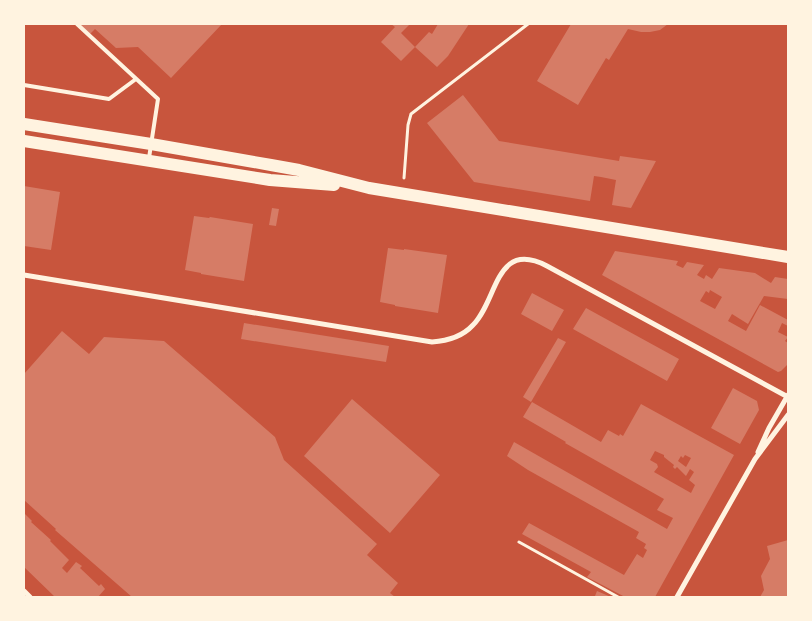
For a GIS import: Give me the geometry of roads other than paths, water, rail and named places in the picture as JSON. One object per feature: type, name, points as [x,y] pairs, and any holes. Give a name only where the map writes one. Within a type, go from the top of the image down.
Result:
[{"type":"main road","points":[[24,124],[299,170],[368,188],[788,256]]},
{"type":"main road","points":[[24,141],[270,180],[368,188]]},
{"type":"street","points":[[24,275],[440,342],[457,337],[473,326],[482,313],[500,275],[510,262],[516,260],[540,262],[788,396],[762,440],[755,459]]},
{"type":"street","points":[[677,597],[755,459],[788,415]]},
{"type":"street","points":[[24,591],[30,597]]},
{"type":"lane","points":[[77,24],[158,99],[149,160]]},
{"type":"lane","points":[[24,85],[109,98],[136,79]]}]
